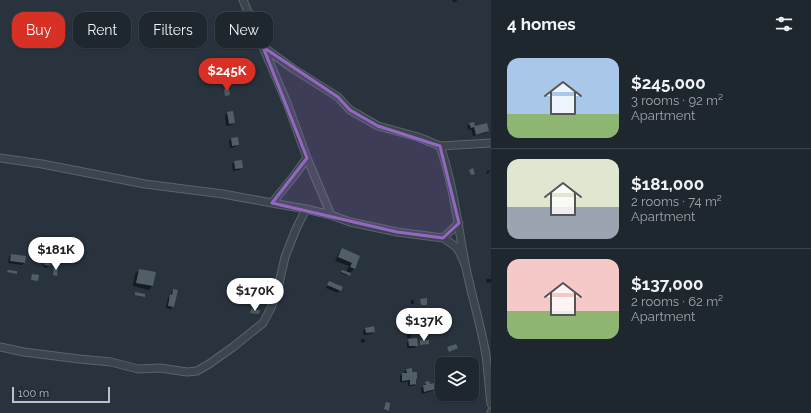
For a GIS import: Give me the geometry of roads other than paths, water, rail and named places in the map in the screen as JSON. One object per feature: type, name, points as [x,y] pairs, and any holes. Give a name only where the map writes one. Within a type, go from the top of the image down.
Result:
[{"type":"street","points":[[243,0],[248,12]]},
{"type":"street","points":[[264,48],[331,215]]},
{"type":"street","points":[[266,48],[292,68],[338,97],[350,110],[378,126],[418,137],[440,146],[491,144]]},
{"type":"street","points":[[440,146],[447,164],[459,223],[466,268],[486,354],[491,404]]},
{"type":"street","points":[[0,158],[42,164],[145,184],[223,194],[306,209],[331,215],[350,222],[397,232],[443,238],[459,251],[466,268]]},
{"type":"street","points":[[272,203],[307,158]]},
{"type":"street","points":[[0,347],[24,352],[111,362],[138,369],[160,368],[187,372],[197,371],[233,347],[263,323],[271,308],[278,288],[285,257],[306,209]]},
{"type":"street","points":[[443,238],[459,223]]}]
